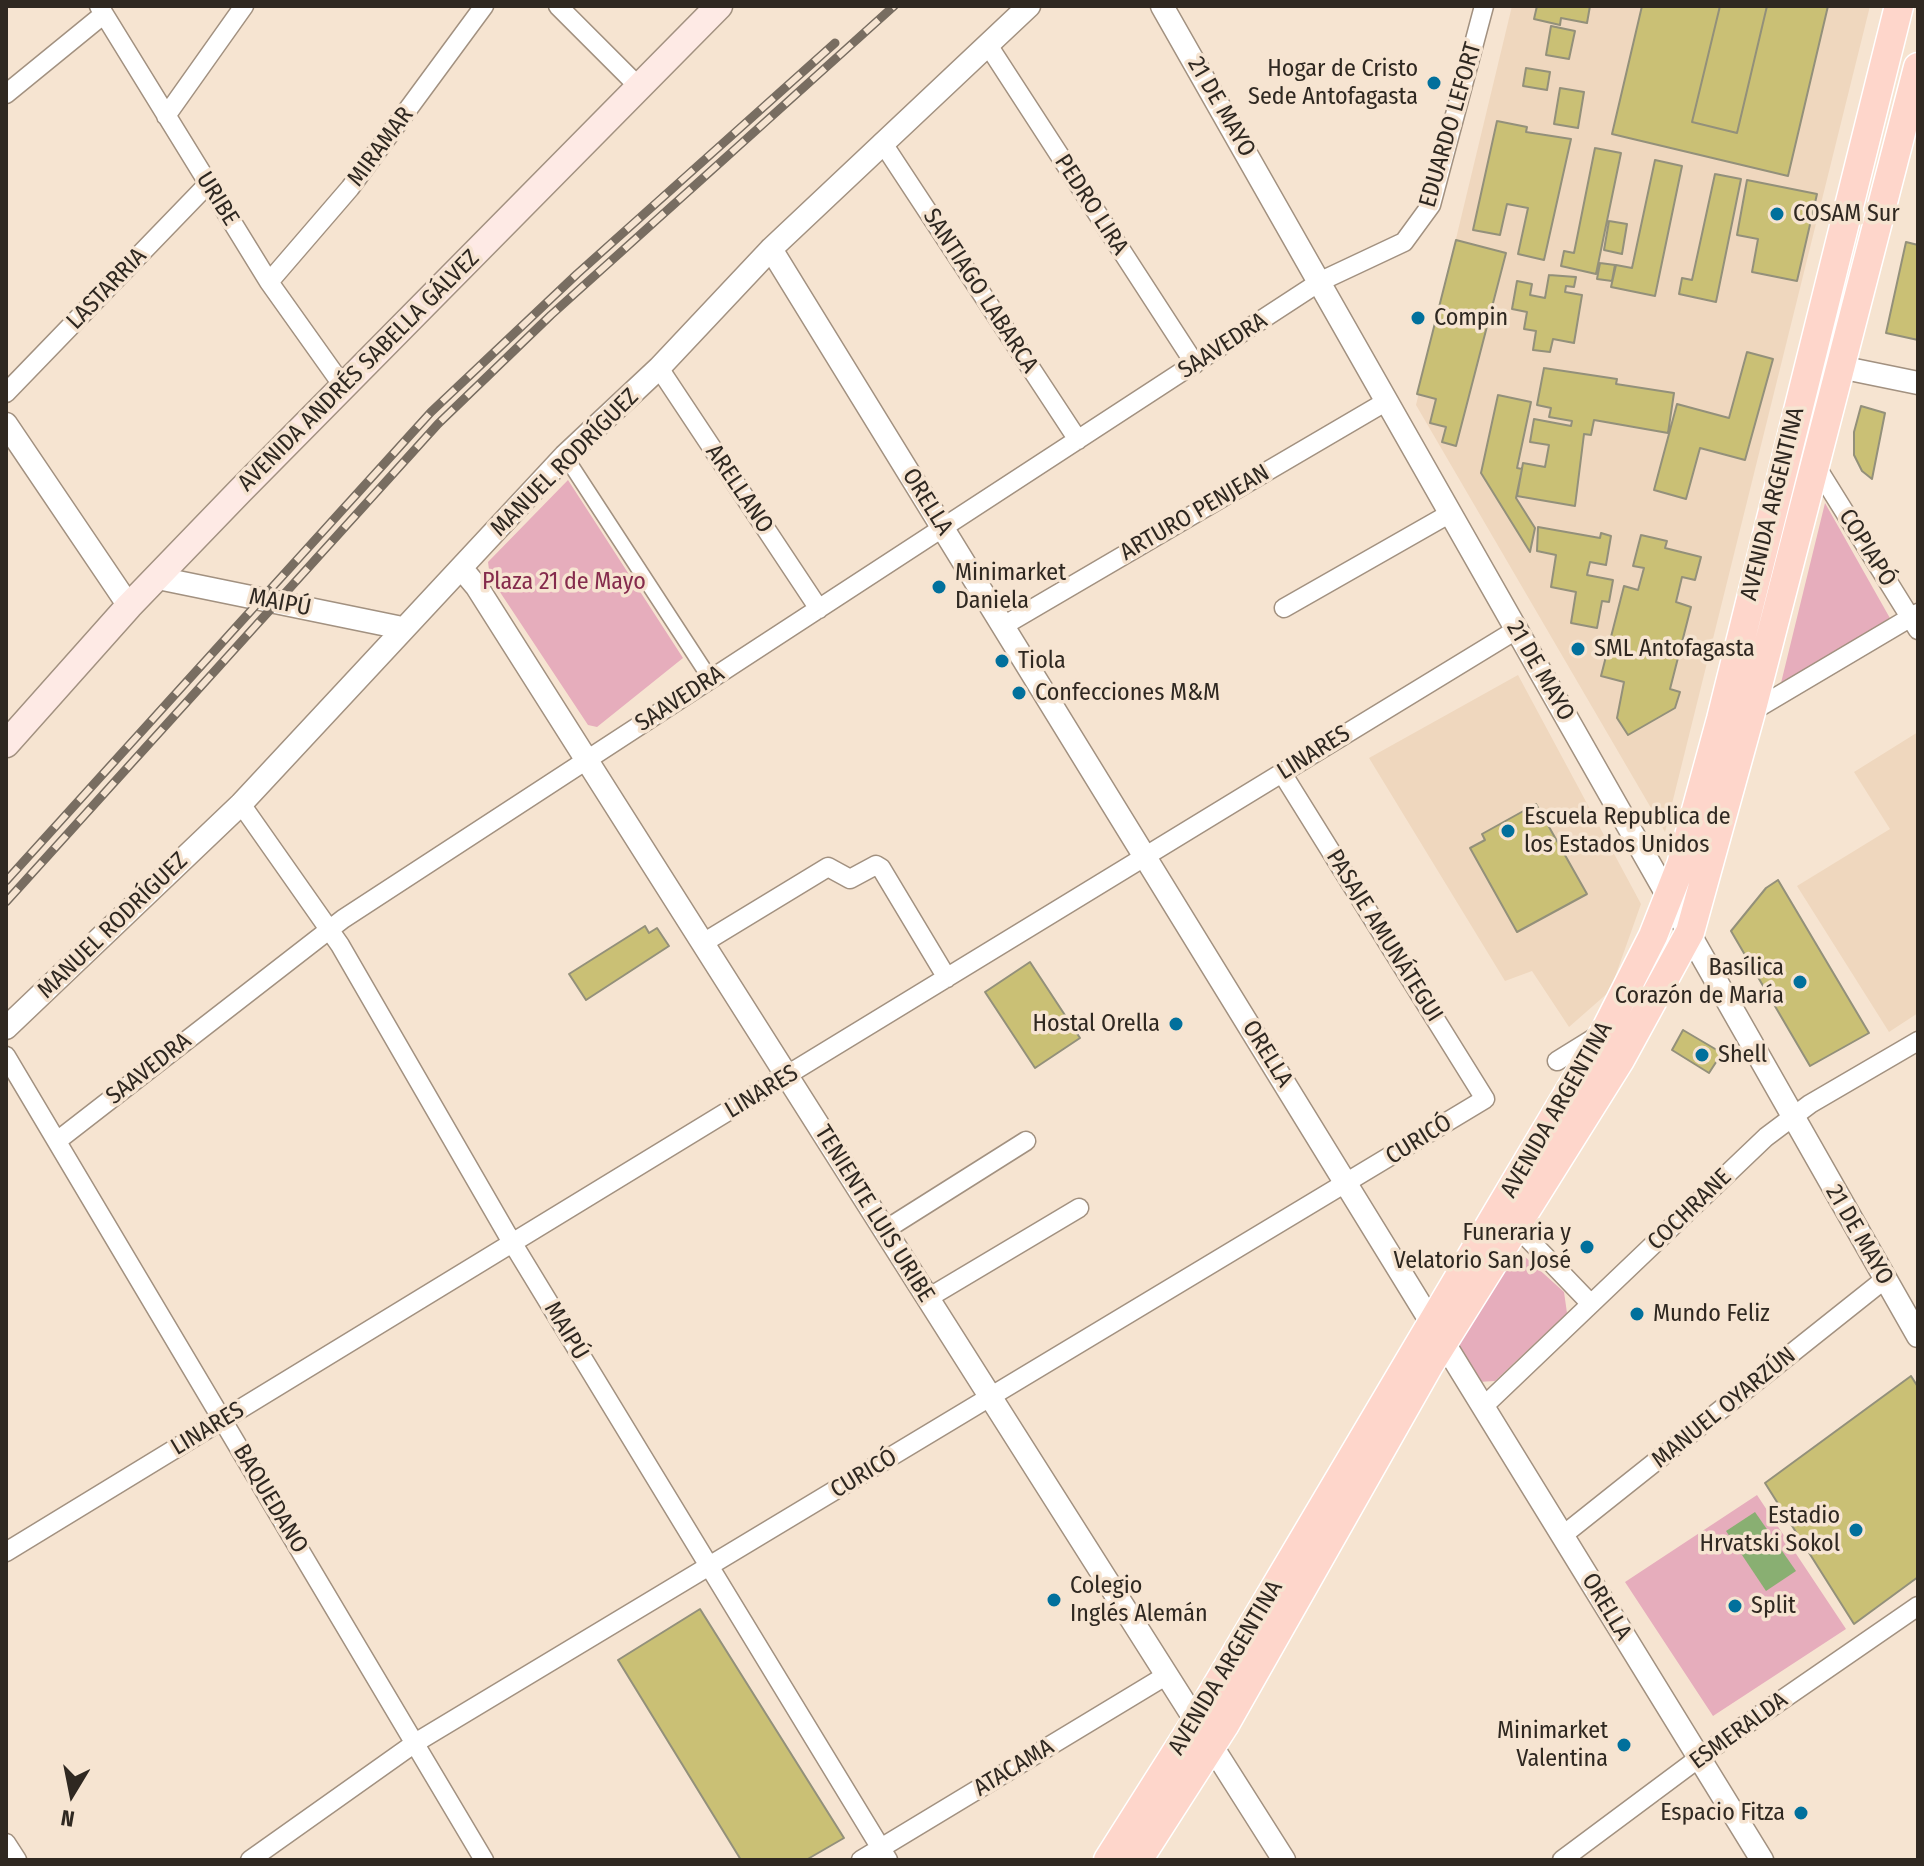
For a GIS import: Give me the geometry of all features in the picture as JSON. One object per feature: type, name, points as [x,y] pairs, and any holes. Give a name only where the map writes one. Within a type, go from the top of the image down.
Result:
[{"type":"main road","name":"AVENIDA ANDRÉS SABELLA GÁLVEZ","points":[[6,744],[129,606],[719,6]]},
{"type":"main road","name":"AVENIDA ARGENTINA","points":[[1138,1860],[1212,1745],[1605,1031],[1669,899],[1721,719],[1899,6]]},
{"type":"main road","name":"AVENIDA ARGENTINA","points":[[1108,1860],[1437,1332],[1515,1225],[1620,1060],[1690,932],[1816,466],[1918,67]]},
{"type":"street","points":[[166,116],[244,6]]},
{"type":"street","name":"MIRAMAR","points":[[269,282],[359,176],[484,6]]},
{"type":"street","points":[[558,6],[639,87]]},
{"type":"street","name":"MANUEL RODRÍGUEZ","points":[[6,1028],[241,804],[565,456],[659,368],[771,249],[1029,6]]},
{"type":"street","name":"21 DE MAYO","points":[[1162,6],[1918,1336]]},
{"type":"street","name":"EDUARDO LEFORT","points":[[1321,281],[1404,242],[1424,218],[1436,191],[1484,6]]},
{"type":"street","points":[[6,94],[102,10]]},
{"type":"street","name":"URIBE","points":[[102,10],[269,282],[343,386]]},
{"type":"street","name":"PEDRO LIRA","points":[[988,45],[1195,364]]},
{"type":"street","name":"SANTIAGO LABARCA","points":[[882,142],[1078,440]]},
{"type":"street","name":"LASTARRIA","points":[[6,393],[208,184]]},
{"type":"street","name":"ORELLA","points":[[771,249],[1762,1860]]},
{"type":"street","name":"SAAVEDRA","points":[[57,1141],[330,929],[1321,281]]},
{"type":"street","points":[[1808,361],[1918,383]]},
{"type":"street","name":"ARELLANO","points":[[659,368],[819,609]]},
{"type":"street","name":"ARTURO PENJEAN","points":[[1003,626],[1387,401]]},
{"type":"street","points":[[6,424],[129,606]]},
{"type":"street","points":[[565,456],[711,680]]},
{"type":"street","name":"COPIAPÓ","points":[[1816,466],[1915,620]]},
{"type":"street","points":[[1284,608],[1449,514]]},
{"type":"street","name":"TENIENTE LUIS URIBE","points":[[462,569],[477,587],[1284,1860]]},
{"type":"street","name":"MAIPÚ","points":[[158,578],[402,628]]},
{"type":"street","points":[[1751,712],[1915,620]]},
{"type":"street","name":"LINARES","points":[[6,1552],[514,1245],[1516,630]]},
{"type":"street","name":"PASAJE AMUNÁTEGUI","points":[[1282,773],[1485,1099]]},
{"type":"street","name":"MAIPÚ","points":[[241,804],[330,929],[514,1245],[885,1854]]},
{"type":"street","points":[[703,943],[828,867],[850,879],[876,865],[881,868],[947,978]]},
{"type":"street","points":[[1557,1061],[1605,1031]]},
{"type":"street","name":"COCHRANE","points":[[1483,1407],[1766,1137],[1918,1041]]},
{"type":"street","name":"BAQUEDANO","points":[[6,1056],[484,1860]]},
{"type":"street","name":"CURICÓ","points":[[250,1860],[274,1853],[415,1743],[1347,1185],[1485,1099]]},
{"type":"street","points":[[885,1230],[1026,1141]]},
{"type":"street","points":[[928,1298],[1079,1208]]},
{"type":"street","points":[[1515,1225],[1591,1304]]},
{"type":"street","name":"MANUEL OYARZÚN","points":[[1562,1536],[1885,1279]]},
{"type":"street","name":"ESMERALDA","points":[[1562,1860],[1699,1759],[1918,1606]]},
{"type":"street","name":"ATACAMA","points":[[861,1860],[885,1854],[1167,1675]]},
{"type":"street","points":[[6,1843],[17,1860]]},
{"type":"shaded area","points":[[1512,6],[1870,6],[1665,832],[1416,405]]},
{"type":"shaded area","name":"Escuela Republica de los Estados Unidos","points":[[1518,675],[1641,904],[1610,991],[1569,1027],[1532,971],[1505,981],[1369,758]]},
{"type":"shaded area","points":[[1918,732],[1918,1013],[1889,1032],[1797,886],[1890,829],[1854,772]]},
{"type":"shaded area","points":[[1755,1512],[1796,1571],[1766,1591],[1726,1531]]},
{"type":"green space","name":"Plaza 21 de Mayo","points":[[568,480],[683,658],[597,727],[588,725],[490,577],[488,562]]},
{"type":"green space","points":[[1825,503],[1891,620],[1784,686],[1786,680],[1781,683]]},
{"type":"green space","points":[[1513,1246],[1564,1292],[1567,1313],[1495,1381],[1478,1382],[1455,1344]]},
{"type":"green space","name":"Split","points":[[1757,1495],[1846,1629],[1713,1716],[1625,1582]]},
{"type":"building","points":[[1537,6],[1590,6],[1587,23],[1561,18],[1560,25],[1534,19]]},
{"type":"building","points":[[1642,6],[1720,6],[1692,122],[1737,133],[1767,6],[1828,6],[1788,176],[1612,134]]},
{"type":"building","points":[[1720,6],[1767,6],[1737,133],[1692,122]]},
{"type":"building","points":[[1551,26],[1575,31],[1569,59],[1546,55]]},
{"type":"building","points":[[1526,68],[1550,72],[1547,90],[1523,86]]},
{"type":"building","points":[[1560,88],[1584,92],[1578,128],[1554,124]]},
{"type":"building","points":[[1497,121],[1527,127],[1526,132],[1571,139],[1544,260],[1518,254],[1528,208],[1507,204],[1500,235],[1473,230]]},
{"type":"building","points":[[1595,148],[1621,153],[1596,274],[1561,266],[1564,251],[1574,253]]},
{"type":"building","points":[[1655,160],[1682,166],[1655,296],[1611,287],[1616,265],[1632,268]]},
{"type":"building","points":[[1715,174],[1741,179],[1716,302],[1679,294],[1682,278],[1692,280]]},
{"type":"building","name":"COSAM Sur","points":[[1747,180],[1817,194],[1797,281],[1752,272],[1758,239],[1737,235]]},
{"type":"building","points":[[1609,221],[1627,224],[1622,254],[1604,250]]},
{"type":"building","points":[[1456,240],[1506,253],[1456,446],[1442,442],[1446,427],[1430,423],[1436,399],[1417,394]]},
{"type":"building","points":[[1906,242],[1918,245],[1918,340],[1886,333]]},
{"type":"building","points":[[1600,263],[1615,265],[1612,281],[1597,279]]},
{"type":"building","points":[[1549,275],[1576,277],[1574,287],[1566,286],[1565,292],[1582,295],[1574,343],[1553,339],[1550,352],[1533,350],[1536,331],[1524,329],[1527,312],[1512,309],[1517,281],[1532,284],[1530,295],[1545,298]]},
{"type":"building","points":[[1747,352],[1773,359],[1745,460],[1700,448],[1686,499],[1654,490],[1677,404],[1729,418]]},
{"type":"building","points":[[1544,368],[1617,379],[1616,384],[1674,393],[1668,433],[1594,420],[1591,435],[1584,434],[1575,506],[1517,496],[1523,463],[1545,467],[1549,445],[1530,442],[1534,419],[1571,426],[1572,421],[1549,417],[1551,408],[1537,405]]},
{"type":"building","points":[[1498,395],[1531,402],[1517,468],[1522,469],[1516,498],[1535,528],[1530,552],[1481,473]]},
{"type":"building","points":[[1861,406],[1885,413],[1872,479],[1862,471],[1854,455],[1854,432]]},
{"type":"building","points":[[1538,527],[1600,538],[1601,533],[1611,536],[1606,565],[1590,562],[1587,575],[1613,580],[1609,602],[1602,601],[1597,628],[1571,623],[1576,592],[1551,587],[1556,555],[1537,551]]},
{"type":"building","points":[[1641,535],[1667,541],[1665,548],[1701,557],[1695,580],[1682,577],[1676,602],[1691,607],[1670,689],[1680,692],[1675,708],[1628,735],[1617,718],[1624,682],[1601,676],[1624,586],[1638,590],[1644,568],[1633,566]]},
{"type":"building","points":[[1536,804],[1587,894],[1517,932],[1470,848],[1485,840],[1482,834]]},
{"type":"building","name":"Basílica Corazón de María","points":[[1778,880],[1869,1033],[1810,1066],[1731,931],[1766,888]]},
{"type":"building","points":[[645,926],[649,933],[657,928],[669,946],[586,1000],[569,974]]},
{"type":"building","points":[[1030,962],[1080,1038],[1035,1068],[985,992]]},
{"type":"building","points":[[1683,1030],[1722,1053],[1709,1073],[1672,1050]]},
{"type":"building","name":"Estadio Hrvatski Sokol","points":[[1911,1376],[1918,1387],[1918,1577],[1854,1624],[1765,1483]]},
{"type":"building","points":[[700,1609],[844,1838],[806,1860],[741,1860],[618,1660]]},
{"type":"railway","points":[[6,902],[438,424],[551,315],[894,6]]},
{"type":"railway","points":[[6,881],[431,412],[577,274],[835,43]]},
{"type":"place","name":"Hogar de Cristo Sede Antofagasta","points":[[1434,83]]},
{"type":"place","name":"COSAM Sur","points":[[1777,214]]},
{"type":"place","name":"Compin","points":[[1418,318]]},
{"type":"place","name":"Minimarket Daniela","points":[[939,587]]},
{"type":"place","name":"SML Antofagasta","points":[[1578,649]]},
{"type":"place","name":"Tiola","points":[[1002,661]]},
{"type":"place","name":"Confecciones M&M","points":[[1019,693]]},
{"type":"place","name":"Escuela Republica de los Estados Unidos","points":[[1508,831]]},
{"type":"place","name":"Basílica Corazón de María","points":[[1800,982]]},
{"type":"place","name":"Hostal Orella","points":[[1176,1024]]},
{"type":"place","name":"Shell","points":[[1702,1055]]},
{"type":"place","name":"Funeraria y Velatorio San José","points":[[1587,1247]]},
{"type":"place","name":"Mundo Feliz","points":[[1637,1314]]},
{"type":"place","name":"Estadio Hrvatski Sokol","points":[[1856,1530]]},
{"type":"place","name":"Colegio Inglés Alemán","points":[[1054,1600]]},
{"type":"place","name":"Split","points":[[1735,1606]]},
{"type":"place","name":"Minimarket Valentina","points":[[1624,1745]]},
{"type":"place","name":"Espacio Fitza","points":[[1801,1813]]}]
